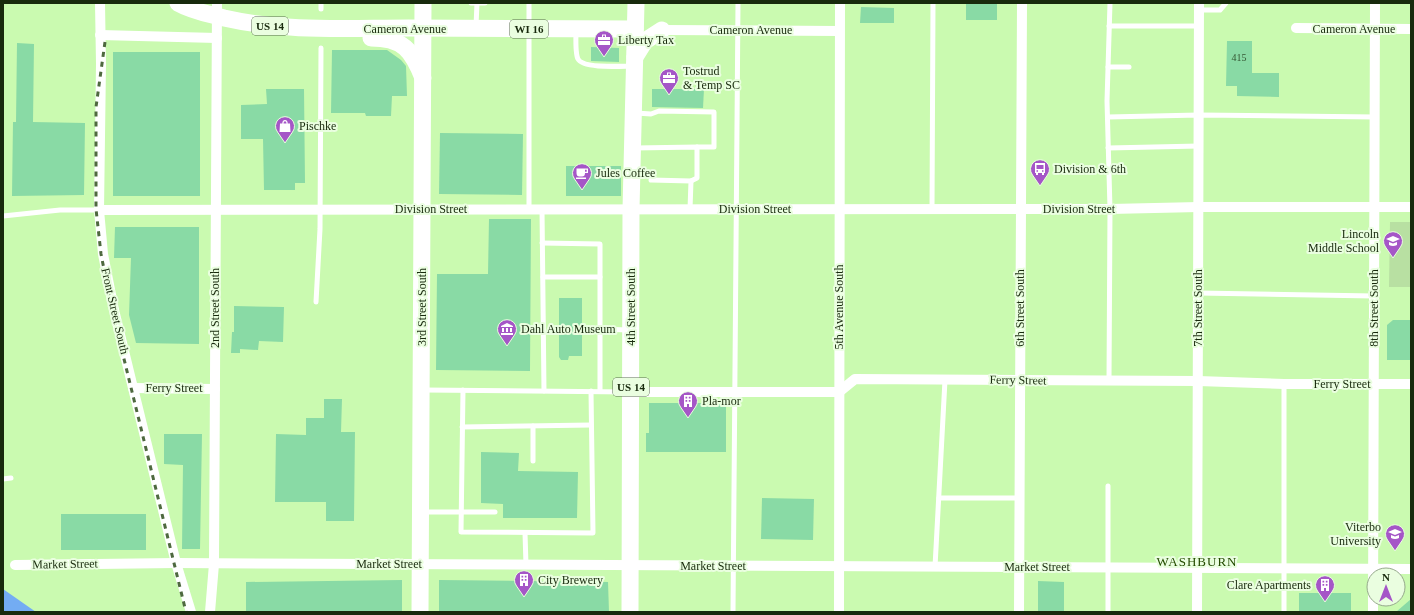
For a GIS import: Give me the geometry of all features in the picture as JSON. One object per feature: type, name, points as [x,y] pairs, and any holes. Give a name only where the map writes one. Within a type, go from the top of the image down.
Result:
[{"type":"main road","name":"3rd Street South","points":[[420,612],[423,3]]},
{"type":"main road","name":"4th Street South","points":[[630,612],[631,209],[636,3]]},
{"type":"main road","name":"Cameron Avenue","points":[[181,5],[211,15],[266,26],[329,29],[365,33],[423,28],[636,29]]},
{"type":"main road","points":[[635,61],[645,41],[662,30]]},
{"type":"main road","points":[[365,33],[398,42],[413,56],[423,78]]},
{"type":"street","name":"Front Street South","points":[[100,3],[99,210],[104,261],[114,310],[176,563],[191,612]]},
{"type":"street","name":"2nd Street South","points":[[210,612],[214,564],[217,3]]},
{"type":"street","name":"5th Avenue South","points":[[839,612],[840,3]]},
{"type":"street","name":"6th Street South","points":[[1019,612],[1022,3]]},
{"type":"street","name":"8th Street South","points":[[1373,567],[1375,3]]},
{"type":"street","name":"7th Street South","points":[[1196,612],[1199,6]]},
{"type":"street","name":"Cameron Avenue","points":[[1296,28],[1411,29]]},
{"type":"street","name":"Cameron Avenue","points":[[662,30],[839,31]]},
{"type":"street","points":[[100,35],[216,38]]},
{"type":"street","name":"Division Street","points":[[99,210],[1110,209],[1199,207],[1411,207]]},
{"type":"street","name":"Ferry Street","points":[[839,392],[855,379],[1411,384]]},
{"type":"street","name":"Ferry Street","points":[[133,388],[215,389]]},
{"type":"street","points":[[631,392],[839,392]]},
{"type":"street","name":"Market Street","points":[[15,565],[176,563],[1366,569]]},
{"type":"lane","points":[[321,3],[321,9]]},
{"type":"lane","points":[[471,3],[485,3]]},
{"type":"lane","points":[[476,29],[478,3]]},
{"type":"lane","points":[[529,3],[529,209]]},
{"type":"lane","points":[[733,612],[738,3]]},
{"type":"lane","points":[[932,209],[933,3]]},
{"type":"lane","points":[[1108,381],[1110,209],[1108,67],[1110,3]]},
{"type":"lane","points":[[1199,6],[1220,10],[1226,3]]},
{"type":"lane","points":[[1109,26],[1199,26]]},
{"type":"lane","points":[[576,29],[577,57],[580,62],[589,66],[635,61]]},
{"type":"lane","points":[[316,302],[320,209],[321,48]]},
{"type":"lane","points":[[1108,67],[1129,67]]},
{"type":"lane","points":[[633,148],[714,147],[714,112],[659,111],[651,114],[634,114]]},
{"type":"lane","points":[[1108,117],[1199,115],[1375,117]]},
{"type":"lane","points":[[1108,148],[1199,146]]},
{"type":"lane","points":[[651,180],[691,181],[697,178],[697,147]]},
{"type":"lane","points":[[690,209],[691,181]]},
{"type":"lane","points":[[542,209],[544,391]]},
{"type":"lane","points":[[3,216],[60,210],[99,210]]},
{"type":"lane","points":[[542,243],[600,244],[600,392]]},
{"type":"lane","points":[[543,277],[600,277]]},
{"type":"lane","points":[[1198,293],[1374,296]]},
{"type":"lane","points":[[600,329],[631,330]]},
{"type":"lane","points":[[935,567],[945,380]]},
{"type":"lane","points":[[1284,384],[1284,612]]},
{"type":"lane","points":[[421,390],[631,392]]},
{"type":"lane","points":[[463,390],[460,532],[525,533],[593,533],[590,425],[591,391]]},
{"type":"lane","points":[[462,427],[590,425]]},
{"type":"lane","points":[[533,426],[533,461]]},
{"type":"lane","points":[[3,479],[11,478]]},
{"type":"lane","points":[[1108,486],[1108,612]]},
{"type":"lane","points":[[939,498],[1020,498]]},
{"type":"lane","points":[[420,512],[495,512]]},
{"type":"lane","points":[[525,533],[526,565]]},
{"type":"green space","points":[[1390,222],[1411,222],[1411,287],[1389,287]]},
{"type":"water","points":[[3,589],[36,612],[3,612]]},
{"type":"building","points":[[966,3],[997,3],[997,20],[966,20]]},
{"type":"building","points":[[861,7],[894,8],[894,23],[860,23]]},
{"type":"building","points":[[1227,41],[1252,41],[1252,73],[1279,73],[1279,97],[1237,96],[1237,86],[1226,86]]},
{"type":"building","points":[[17,43],[34,44],[33,122],[85,123],[84,195],[12,196],[13,122],[16,122]]},
{"type":"building","points":[[591,47],[619,48],[619,62],[591,61]]},
{"type":"building","points":[[332,50],[387,50],[401,60],[406,66],[407,96],[392,96],[391,116],[366,116],[365,113],[331,113]]},
{"type":"building","points":[[113,52],[200,52],[200,196],[113,196]]},
{"type":"building","name":"Pischke","points":[[266,89],[304,89],[305,183],[295,183],[295,190],[264,190],[263,139],[241,139],[241,105],[267,104]]},
{"type":"building","points":[[652,89],[704,89],[703,108],[652,107]]},
{"type":"building","points":[[440,133],[523,134],[522,195],[439,194]]},
{"type":"building","points":[[566,166],[621,166],[621,196],[566,196]]},
{"type":"building","points":[[489,219],[531,219],[530,371],[436,370],[437,274],[488,274]]},
{"type":"building","points":[[115,227],[199,227],[199,344],[136,343],[129,315],[131,258],[114,258]]},
{"type":"building","points":[[559,298],[582,298],[582,356],[569,356],[568,360],[561,360],[559,357]]},
{"type":"building","points":[[234,306],[284,307],[283,342],[259,341],[258,350],[240,349],[240,353],[231,353],[232,332],[234,332]]},
{"type":"building","points":[[1393,320],[1411,320],[1411,360],[1387,360],[1387,325]]},
{"type":"building","points":[[324,399],[342,399],[341,432],[355,432],[354,521],[326,521],[326,502],[275,502],[276,434],[306,435],[306,418],[324,418]]},
{"type":"building","name":"Pla-mor","points":[[649,403],[726,403],[726,452],[646,452],[646,433],[649,433]]},
{"type":"building","points":[[164,434],[202,434],[200,549],[182,549],[183,465],[164,464]]},
{"type":"building","points":[[481,452],[519,453],[518,471],[578,472],[577,518],[503,518],[503,504],[481,503]]},
{"type":"building","points":[[762,498],[814,499],[813,540],[761,539]]},
{"type":"building","points":[[61,514],[146,514],[146,550],[61,550]]},
{"type":"building","points":[[402,580],[402,612],[246,612],[246,582]]},
{"type":"building","name":"City Brewery","points":[[439,580],[608,582],[609,612],[439,612]]},
{"type":"building","points":[[1038,581],[1064,582],[1064,612],[1038,612]]},
{"type":"building","name":"Clare Apartments","points":[[1299,593],[1351,593],[1351,612],[1299,612]]},
{"type":"building","points":[[1411,599],[1411,612],[1396,612],[1402,607],[1406,607],[1406,603]]},
{"type":"railway","points":[[105,42],[96,107],[96,209],[101,254],[112,310],[186,612]]},
{"type":"place","name":"Liberty Tax","points":[[604,57]]},
{"type":"place","name":"Tostrud & Temp SC","points":[[669,95]]},
{"type":"place","name":"Pischke","points":[[285,143]]},
{"type":"place","name":"Division & 6th","points":[[1040,186]]},
{"type":"place","name":"Jules Coffee","points":[[582,190]]},
{"type":"place","name":"Lincoln Middle School","points":[[1393,258]]},
{"type":"place","name":"Dahl Auto Museum","points":[[507,346]]},
{"type":"place","name":"Pla-mor","points":[[688,418]]},
{"type":"place","name":"Viterbo University","points":[[1395,551]]},
{"type":"place","name":"City Brewery","points":[[524,597]]},
{"type":"place","name":"Clare Apartments","points":[[1325,602]]},
{"type":"district","name":"WASHBURN","points":[[1197,561]]}]
